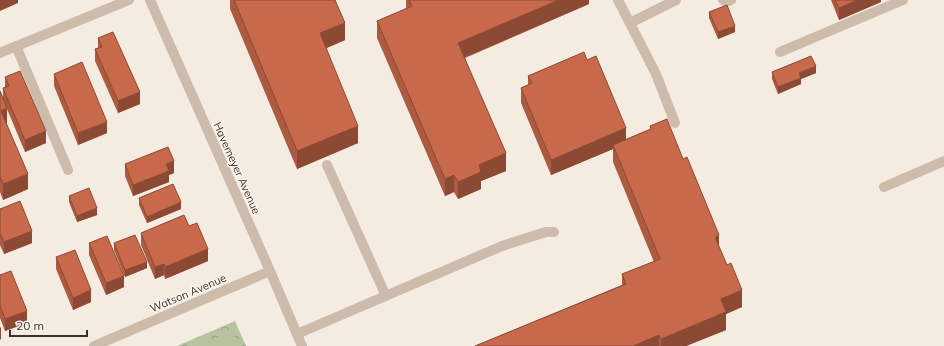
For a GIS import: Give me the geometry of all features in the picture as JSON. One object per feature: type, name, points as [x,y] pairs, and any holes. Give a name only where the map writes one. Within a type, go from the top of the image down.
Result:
[{"type":"street","points":[[0,53],[129,0]]},
{"type":"street","name":"Havemeyer Avenue","points":[[150,0],[270,270],[302,346]]},
{"type":"street","points":[[618,0],[656,74],[675,123]]},
{"type":"street","points":[[630,24],[676,0]]},
{"type":"street","points":[[723,0],[726,2],[731,0]]},
{"type":"street","points":[[780,52],[902,0]]},
{"type":"street","points":[[16,46],[68,170]]},
{"type":"street","points":[[884,187],[944,161]]},
{"type":"street","points":[[327,165],[386,296]]},
{"type":"street","points":[[297,334],[502,246],[546,232],[554,232]]},
{"type":"street","name":"Watson Avenue","points":[[94,346],[270,270]]},
{"type":"green space","points":[[235,321],[246,346],[177,346]]},
{"type":"green space","points":[[232,332],[238,346],[197,346]]},
{"type":"building","points":[[234,0],[335,0],[345,23],[320,33],[358,126],[297,151]]},
{"type":"building","points":[[409,0],[559,0],[458,43],[506,153],[479,165],[481,172],[458,182],[454,175],[445,179],[377,21],[412,6]]},
{"type":"building","points":[[835,0],[858,0],[839,8]]},
{"type":"building","points":[[727,5],[735,26],[718,32],[709,12]]},
{"type":"building","points":[[113,32],[140,92],[118,101],[95,49],[102,47],[98,38]]},
{"type":"building","points":[[584,52],[587,60],[596,56],[626,128],[551,160],[521,88],[532,83],[528,76]]},
{"type":"building","points":[[811,56],[816,66],[799,73],[801,78],[778,87],[772,72]]},
{"type":"building","points":[[82,62],[107,122],[78,133],[54,74]]},
{"type":"building","points":[[20,71],[46,131],[25,140],[3,88],[9,86],[5,77]]},
{"type":"building","points":[[0,91],[7,108],[1,111],[28,174],[3,184],[0,177]]},
{"type":"building","points":[[667,119],[683,159],[687,157],[719,235],[715,237],[727,265],[731,263],[742,290],[721,299],[726,312],[661,339],[659,335],[633,346],[475,346],[626,284],[622,274],[660,259],[613,145],[651,129],[650,126]]},
{"type":"building","points":[[168,147],[174,161],[166,164],[169,171],[133,185],[125,164]]},
{"type":"building","points":[[173,184],[181,202],[147,217],[139,198]]},
{"type":"building","points":[[89,188],[97,208],[77,216],[69,196]]},
{"type":"building","points":[[20,201],[32,231],[4,242],[0,233],[0,209]]},
{"type":"building","points":[[184,215],[189,226],[197,223],[208,249],[165,267],[164,264],[155,267],[141,233]]},
{"type":"building","points":[[135,235],[147,262],[125,270],[114,243]]},
{"type":"building","points":[[107,236],[124,276],[106,283],[89,243]]},
{"type":"building","points":[[75,250],[91,290],[73,298],[56,257]]},
{"type":"building","points":[[11,271],[27,311],[5,319],[0,306],[0,275]]}]
